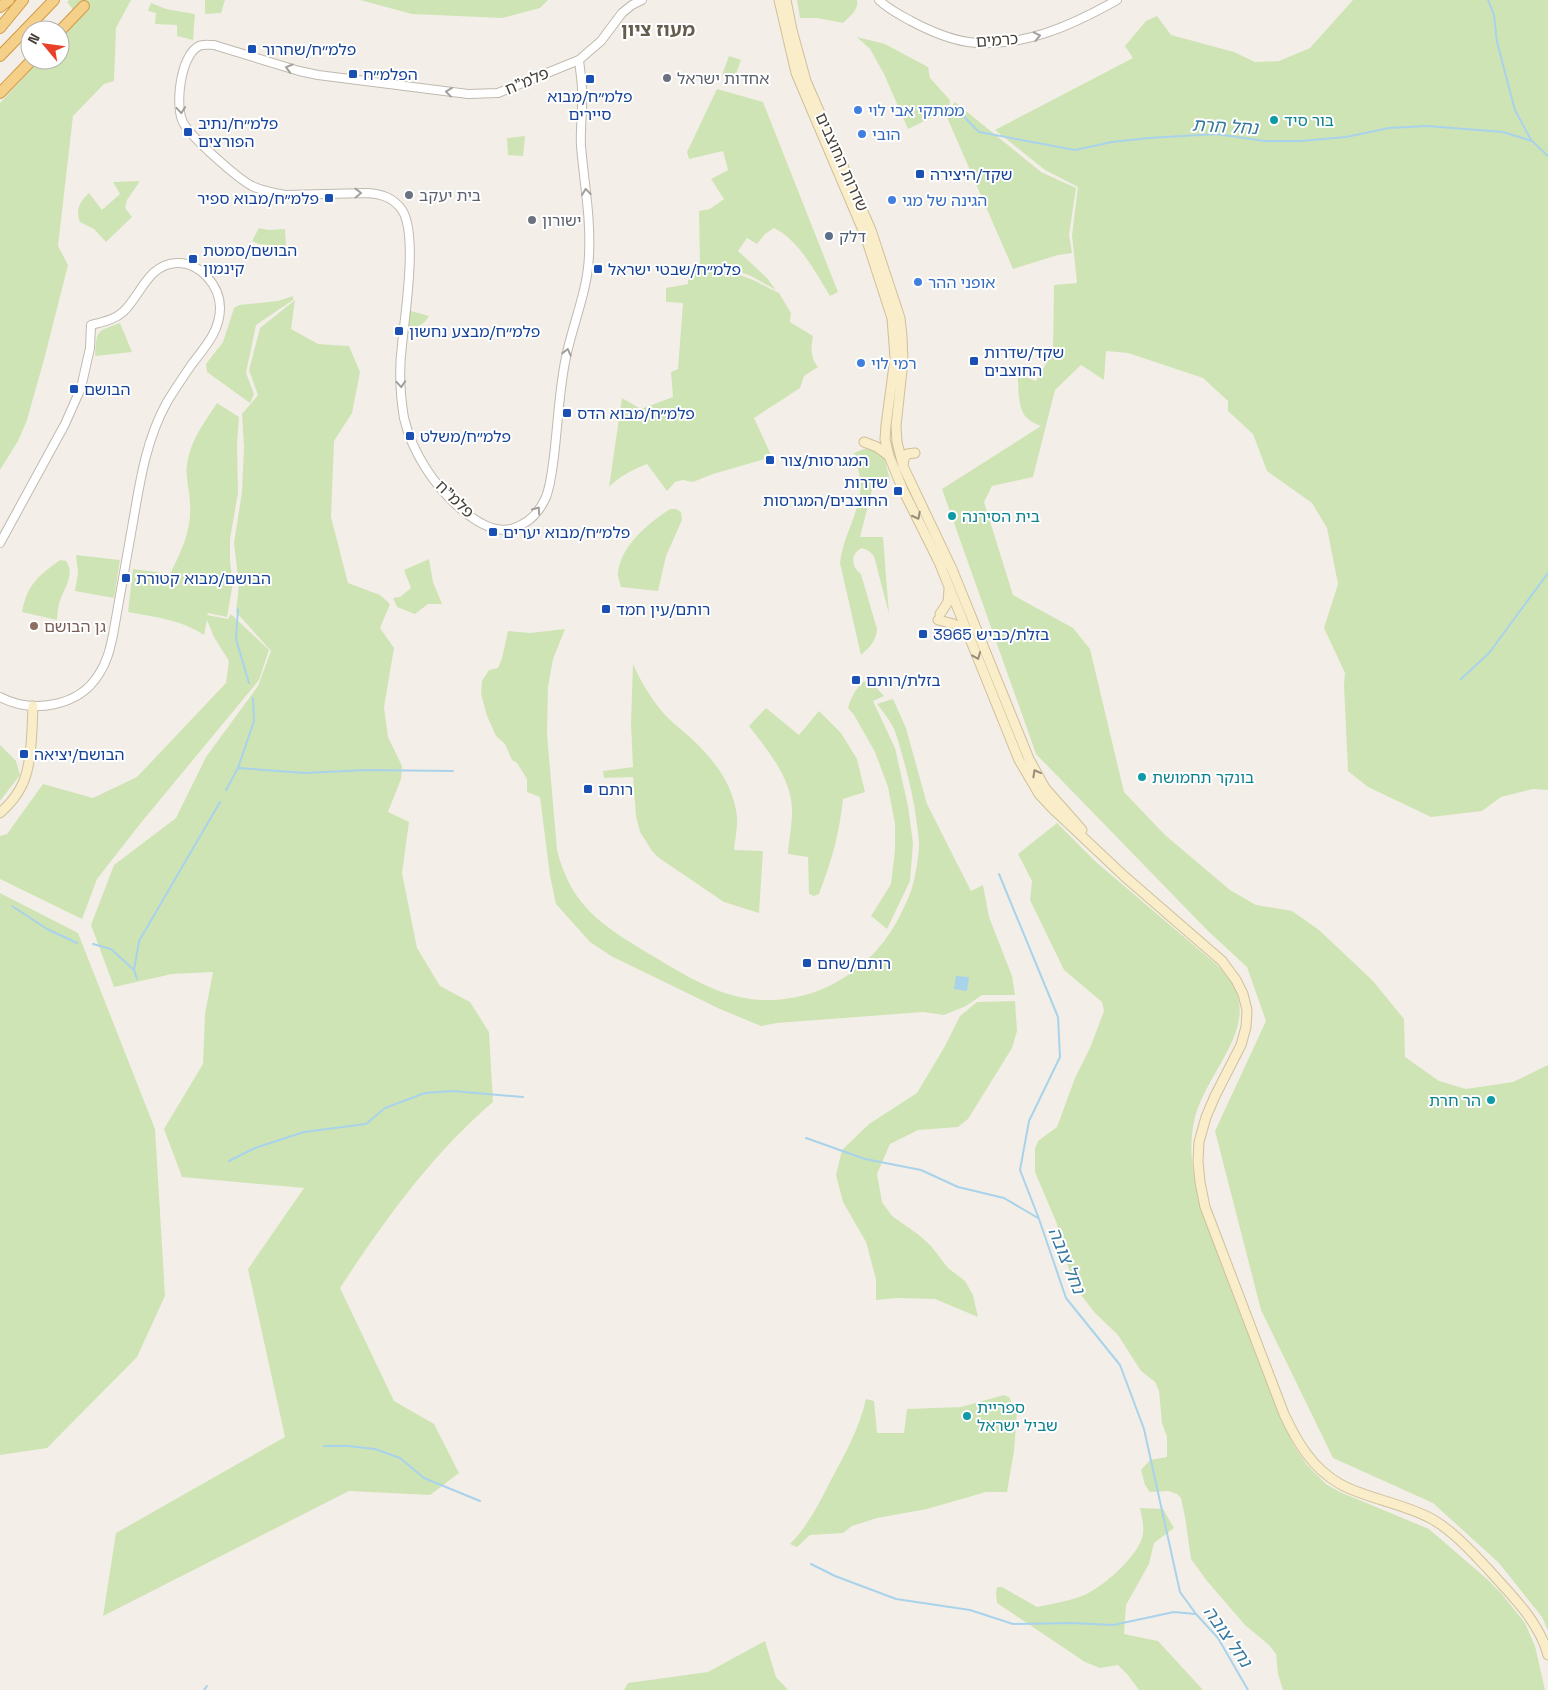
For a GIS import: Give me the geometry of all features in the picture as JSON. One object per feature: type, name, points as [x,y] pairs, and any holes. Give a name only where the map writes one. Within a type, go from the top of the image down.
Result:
[{"type":"highway","points":[[0,7],[9,0]]},
{"type":"highway","points":[[0,28],[23,0]]},
{"type":"highway","points":[[0,56],[54,0]]},
{"type":"highway","points":[[70,21],[84,6]]},
{"type":"highway","points":[[0,92],[22,70]]},
{"type":"main road","name":"שדרות החוצבים","points":[[779,0],[796,73],[865,235],[892,318],[895,358],[885,439],[889,456],[949,587],[1019,760],[1039,794],[1065,822],[1124,876]]},
{"type":"main road","name":"שדרות החוצבים","points":[[786,0],[806,81],[871,230],[900,318],[903,361],[896,412],[897,442],[903,466],[952,569],[1037,776],[1057,804],[1124,876]]},
{"type":"main road","points":[[864,442],[876,447],[889,456]]},
{"type":"main road","points":[[903,466],[907,454],[915,453]]},
{"type":"main road","points":[[949,587],[948,602],[939,617],[968,633]]},
{"type":"main road","points":[[0,813],[15,796],[25,778],[28,765],[33,706]]},
{"type":"main road","points":[[1124,876],[1222,961],[1236,980],[1243,994],[1247,1010],[1246,1027],[1241,1045],[1206,1117],[1199,1142],[1200,1182],[1205,1207],[1284,1414],[1293,1432],[1314,1463],[1325,1474],[1341,1484],[1408,1508],[1431,1519],[1458,1539],[1518,1602],[1539,1633],[1548,1655]]},
{"type":"street","points":[[579,60],[601,41],[622,13],[642,0]]},
{"type":"street","name":"כרמים","points":[[878,0],[898,14],[936,33],[968,42],[1022,39],[1044,34],[1090,15],[1117,0]]},
{"type":"street","name":"פלמ\"ח","points":[[205,45],[214,45],[300,71],[468,94],[498,94],[579,60],[582,93],[581,146],[589,214],[587,273],[566,357],[552,468],[546,497],[532,517],[514,528],[502,530],[489,527],[478,521],[460,508],[444,492],[422,461],[408,432],[400,375],[411,245],[407,220],[402,210],[388,197],[379,194],[285,195],[274,194],[251,185],[230,169],[194,136],[184,124],[180,108],[180,90],[183,72],[188,60],[198,46],[205,45]]},
{"type":"street","points":[[0,543],[65,424],[82,388],[90,348],[91,325],[103,322],[122,312],[156,270],[166,265],[178,263],[189,265],[208,276],[219,299],[219,321],[209,343],[167,402],[151,438],[142,472],[110,651],[105,663],[99,675],[81,693],[67,701],[33,706],[13,703],[0,697]]},
{"type":"green space","points":[[69,0],[131,0],[116,28],[114,81],[104,84],[73,116],[58,246],[68,265],[27,420],[18,441],[0,470],[0,103],[31,70],[70,70],[70,28],[80,18],[67,2]]},
{"type":"green space","points":[[205,0],[225,0],[221,13],[205,14]]},
{"type":"green space","points":[[360,0],[548,0],[540,8],[502,18],[412,14]]},
{"type":"green space","points":[[797,0],[857,0],[857,7],[843,23],[817,18],[800,18]]},
{"type":"green space","points":[[1353,0],[1548,0],[1548,790],[1533,789],[1501,797],[1482,811],[1431,817],[1368,787],[1348,771],[1345,673],[1324,628],[1338,584],[1327,528],[1312,503],[1267,471],[1253,434],[1228,411],[1228,401],[1203,378],[1128,353],[1106,351],[1104,380],[1081,365],[1055,390],[1033,477],[992,486],[984,502],[1013,595],[1073,628],[1090,649],[1124,792],[1165,835],[1230,890],[1256,905],[1292,911],[1319,930],[1373,981],[1404,1019],[1405,1057],[1439,1081],[1466,1089],[1513,1082],[1548,1065],[1548,1631],[1542,1617],[1499,1563],[1433,1503],[1333,1458],[1261,1310],[1215,1131],[1266,1021],[1247,967],[1208,931],[1036,754],[942,489],[1041,426],[1034,423],[1024,414],[1019,398],[1018,374],[1036,381],[1053,352],[1054,285],[1077,283],[1072,235],[1078,187],[1045,170],[995,130],[1133,58],[1125,46],[1146,21],[1157,16],[1171,35],[1234,52],[1255,62],[1279,61],[1310,48]]},
{"type":"green space","points":[[151,3],[166,9],[195,14],[193,40],[177,36],[177,25],[155,24],[156,13],[148,11]]},
{"type":"green space","points":[[857,37],[885,44],[928,67],[930,78],[950,100],[949,109],[908,129],[884,74],[870,49]]},
{"type":"green space","points":[[729,56],[741,60],[734,79],[722,75]]},
{"type":"green space","points":[[717,89],[763,102],[838,292],[830,296],[813,267],[799,249],[792,241],[774,228],[765,234],[757,244],[747,238],[738,251],[767,278],[776,290],[751,276],[728,267],[700,265],[699,211],[710,209],[724,199],[711,179],[728,170],[723,151],[689,159],[687,152]]},
{"type":"green space","points":[[955,102],[1041,172],[1076,188],[1069,235],[1072,253],[1058,255],[1013,269],[946,115]]},
{"type":"green space","points":[[525,136],[523,156],[508,155],[507,138]]},
{"type":"green space","points":[[140,181],[127,200],[125,208],[132,217],[106,242],[94,229],[80,222],[79,206],[89,193],[102,210],[120,194],[113,182]]},
{"type":"green space","points":[[259,228],[268,230],[285,229],[286,247],[259,244],[252,241]]},
{"type":"green space","points":[[700,268],[732,272],[779,293],[791,313],[790,322],[813,336],[812,352],[818,367],[804,376],[800,388],[754,418],[772,457],[713,474],[693,482],[683,480],[675,482],[667,491],[647,464],[626,474],[609,487],[622,398],[641,409],[673,397],[671,372],[678,369],[683,303],[666,302],[666,288],[688,284],[689,269]]},
{"type":"green space","points":[[293,296],[293,300],[256,325],[246,373],[254,394],[250,403],[207,372],[206,364],[223,342],[234,308],[239,305],[278,301]]},
{"type":"green space","points":[[295,300],[291,329],[318,344],[349,346],[360,372],[352,413],[334,441],[331,517],[348,583],[380,595],[390,604],[380,628],[394,648],[384,707],[388,737],[402,766],[401,779],[388,812],[409,822],[402,873],[417,948],[440,986],[470,1002],[489,1032],[493,1102],[429,1166],[410,1189],[340,1288],[394,1401],[434,1424],[459,1473],[430,1495],[349,1491],[103,1616],[116,1533],[285,1437],[248,1269],[304,1188],[182,1177],[164,1129],[203,1064],[205,1014],[213,972],[172,974],[114,987],[91,925],[114,865],[176,818],[206,757],[258,686],[271,651],[236,612],[239,585],[234,543],[242,492],[244,447],[242,414],[258,395],[249,370],[260,328]]},
{"type":"green space","points":[[410,311],[429,316],[420,325],[408,328]]},
{"type":"green space","points":[[120,323],[132,352],[95,356],[96,341],[99,333],[106,328]]},
{"type":"green space","points":[[217,403],[239,417],[237,444],[238,493],[230,539],[230,562],[233,583],[227,617],[208,613],[207,615],[228,619],[231,614],[269,650],[259,680],[97,879],[82,919],[0,879],[0,836],[7,834],[43,784],[93,798],[137,777],[226,683],[229,661],[214,637],[207,620],[204,635],[177,622],[128,612],[133,569],[170,574],[182,549],[190,513],[187,475],[189,456],[198,432]]},
{"type":"green space","points":[[864,449],[871,449],[884,457],[890,480],[873,486],[860,537],[883,537],[889,614],[874,556],[862,548],[855,553],[853,560],[855,568],[861,574],[877,629],[872,644],[861,655],[840,563],[843,548],[856,511],[860,490],[860,478],[854,453]]},
{"type":"green space","points":[[670,509],[676,509],[681,512],[682,520],[666,556],[658,591],[621,587],[618,574],[625,552],[645,528]]},
{"type":"green space","points":[[76,555],[120,560],[114,598],[75,591],[78,573]]},
{"type":"green space","points":[[429,559],[433,582],[442,604],[428,604],[415,614],[397,607],[393,598],[400,597],[411,588],[404,570]]},
{"type":"green space","points":[[60,560],[66,561],[70,572],[59,604],[57,620],[22,612],[30,588],[45,571]]},
{"type":"green space","points":[[565,629],[553,659],[548,687],[547,734],[557,850],[570,885],[579,899],[601,922],[630,942],[702,984],[747,999],[786,999],[828,987],[847,976],[880,947],[893,929],[910,894],[917,866],[918,836],[908,778],[894,729],[877,704],[893,699],[906,728],[927,804],[971,891],[983,885],[989,917],[1012,976],[1015,995],[982,995],[966,1006],[944,1015],[923,1012],[777,1023],[761,1026],[720,1009],[611,956],[590,942],[556,904],[550,876],[540,797],[527,792],[527,779],[517,763],[512,760],[505,744],[496,736],[487,716],[481,694],[482,681],[489,670],[498,668],[508,631],[530,633]]},
{"type":"green space","points":[[633,664],[657,706],[709,757],[727,784],[732,794],[737,816],[734,850],[763,851],[759,913],[724,902],[659,858],[652,851],[640,832],[636,816],[633,777],[604,778],[603,771],[633,767],[631,723]]},
{"type":"green space","points":[[870,681],[884,696],[873,701],[895,748],[908,806],[913,843],[910,881],[887,929],[871,916],[891,884],[895,850],[895,824],[888,787],[875,752],[848,708],[858,688],[863,682]]},
{"type":"green space","points":[[766,708],[799,735],[819,711],[841,733],[857,759],[865,792],[843,799],[831,859],[819,894],[814,896],[809,894],[808,857],[788,854],[792,811],[788,787],[778,766],[749,726]]},
{"type":"green space","points":[[0,745],[16,761],[20,775],[0,801]]},
{"type":"green space","points":[[1057,823],[1096,862],[1217,965],[1233,985],[1239,1005],[1238,1024],[1231,1043],[1201,1102],[1194,1122],[1192,1157],[1194,1174],[1209,1225],[1287,1430],[1296,1449],[1307,1465],[1326,1484],[1340,1492],[1429,1529],[1487,1579],[1525,1623],[1535,1646],[1545,1690],[1283,1690],[1278,1674],[1276,1654],[1269,1645],[1245,1625],[1207,1581],[1191,1559],[1181,1498],[1177,1494],[1168,1491],[1150,1492],[1145,1485],[1141,1470],[1150,1460],[1167,1457],[1167,1437],[1162,1423],[1159,1391],[1155,1382],[1141,1371],[1118,1335],[1095,1313],[1081,1295],[1066,1261],[1057,1224],[1035,1172],[1035,1149],[1038,1141],[1057,1127],[1075,1078],[1090,1048],[1104,1011],[1102,1002],[1064,970],[1030,900],[1032,881],[1018,854]]},
{"type":"green space","points":[[0,893],[78,933],[155,1129],[165,1296],[137,1357],[47,1448],[0,1455]]},
{"type":"green space","points":[[1015,1001],[1017,1031],[1012,1048],[968,1119],[958,1127],[918,1130],[890,1144],[877,1174],[882,1202],[892,1216],[919,1235],[931,1246],[948,1268],[965,1281],[973,1295],[978,1317],[935,1299],[897,1298],[876,1300],[876,1279],[866,1242],[843,1202],[836,1175],[842,1150],[869,1124],[917,1093],[945,1046],[960,1016],[977,1002]]},
{"type":"green space","points":[[1004,1395],[1009,1397],[1017,1413],[1014,1451],[1007,1492],[986,1492],[927,1509],[877,1518],[852,1526],[843,1533],[810,1535],[797,1547],[790,1544],[808,1522],[852,1440],[866,1399],[874,1401],[877,1433],[904,1433],[907,1409],[961,1407]]},
{"type":"green space","points":[[1140,1508],[1163,1509],[1174,1528],[1154,1543],[1149,1564],[1126,1605],[1124,1634],[1158,1641],[1203,1690],[1139,1690],[1118,1665],[1100,1668],[1085,1662],[997,1603],[997,1587],[1002,1587],[1037,1607],[1077,1598],[1099,1587],[1117,1572],[1133,1555],[1138,1546],[1143,1531]]},
{"type":"green space","points":[[765,1641],[776,1677],[788,1690],[624,1690],[628,1683],[708,1672]]},
{"type":"water","points":[[956,976],[969,977],[967,991],[954,989]]},
{"type":"waterway","points":[[1488,0],[1494,15],[1497,42],[1515,110],[1531,140]]},
{"type":"waterway","name":"נחל חרת","points":[[935,112],[958,109],[979,132],[1075,150],[1112,142],[1149,138],[1216,134],[1265,141],[1301,141],[1346,137],[1389,128],[1427,126],[1503,132],[1532,141],[1548,156]]},
{"type":"waterway","points":[[1461,679],[1489,653],[1548,573]]},
{"type":"waterway","points":[[238,609],[236,639],[249,683]]},
{"type":"waterway","points":[[226,790],[238,768],[254,721],[253,698]]},
{"type":"waterway","points":[[238,768],[305,773],[366,770],[453,771]]},
{"type":"waterway","points":[[137,979],[134,970],[139,941],[220,802]]},
{"type":"waterway","name":"נחל צובה","points":[[999,874],[1058,1017],[1060,1057],[1029,1121],[1020,1170],[1066,1298],[1120,1365],[1144,1429],[1180,1592],[1196,1614],[1218,1638],[1248,1690]]},
{"type":"waterway","points":[[12,906],[47,929],[77,943]]},
{"type":"waterway","points":[[93,944],[111,949],[134,970]]},
{"type":"waterway","points":[[229,1161],[255,1148],[304,1132],[366,1124],[385,1108],[425,1093],[453,1091],[523,1097]]},
{"type":"waterway","points":[[806,1138],[865,1159],[921,1170],[958,1187],[1004,1198],[1038,1218]]},
{"type":"waterway","points":[[324,1446],[375,1449],[400,1458],[424,1478],[480,1501]]},
{"type":"waterway","points":[[811,1564],[835,1576],[896,1599],[970,1610],[1013,1624],[1072,1623],[1113,1625],[1174,1612],[1195,1614]]},
{"type":"waterway","points":[[204,1690],[207,1686]]},
{"type":"place","name":"פלמ״ח/שחרור","points":[[252,49]]},
{"type":"place","name":"הפלמ״ח","points":[[353,74]]},
{"type":"place","name":"אחדות ישראל","points":[[667,78]]},
{"type":"place","name":"פלמ״ח/מבוא סיירים","points":[[590,79]]},
{"type":"place","name":"ממתקי אבי לוי","points":[[858,110]]},
{"type":"place","name":"בור סיד","points":[[1274,120]]},
{"type":"place","name":"פלמ״ח/נתיב הפורצים","points":[[188,132]]},
{"type":"place","name":"הובי","points":[[862,134]]},
{"type":"place","name":"שקד/היצירה","points":[[920,174]]},
{"type":"place","name":"בית יעקב","points":[[409,195]]},
{"type":"place","name":"פלמ״ח/מבוא ספיר","points":[[329,198]]},
{"type":"place","name":"הגינה של מגי","points":[[892,200]]},
{"type":"place","name":"ישורון","points":[[532,220]]},
{"type":"place","name":"דלק","points":[[829,236]]},
{"type":"place","name":"הבושם/סמטת קינמון","points":[[193,259]]},
{"type":"place","name":"פלמ״ח/שבטי ישראל","points":[[598,269]]},
{"type":"place","name":"אופני ההר","points":[[918,282]]},
{"type":"place","name":"פלמ״ח/מבצע נחשון","points":[[399,331]]},
{"type":"place","name":"שקד/שדרות החוצבים","points":[[974,361]]},
{"type":"place","name":"רמי לוי","points":[[861,363]]},
{"type":"place","name":"הבושם","points":[[74,389]]},
{"type":"place","name":"פלמ״ח/מבוא הדס","points":[[567,413]]},
{"type":"place","name":"פלמ״ח/משלט","points":[[410,436]]},
{"type":"place","name":"המגרסות/צור","points":[[770,460]]},
{"type":"place","name":"שדרות החוצבים/המגרסות","points":[[898,491]]},
{"type":"place","name":"בית הסירנה","points":[[952,516]]},
{"type":"place","name":"פלמ״ח/מבוא יערים","points":[[493,532]]},
{"type":"place","name":"הבושם/מבוא קטורת","points":[[126,578]]},
{"type":"place","name":"רותם/עין חמד","points":[[606,609]]},
{"type":"place","name":"גן הבושם","points":[[34,626]]},
{"type":"place","name":"בזלת/כביש 3965","points":[[923,634]]},
{"type":"place","name":"בזלת/רותם","points":[[856,680]]},
{"type":"place","name":"הבושם/יציאה","points":[[24,754]]},
{"type":"place","name":"בונקר תחמושת","points":[[1142,777]]},
{"type":"place","name":"רותם","points":[[588,789]]},
{"type":"place","name":"רותם/שחם","points":[[807,963]]},
{"type":"place","name":"הר חרת","points":[[1491,1100]]},
{"type":"place","name":"ספריית שביל ישראל","points":[[967,1416]]},
{"type":"district","name":"מעוז ציון","points":[[658,29]]}]
